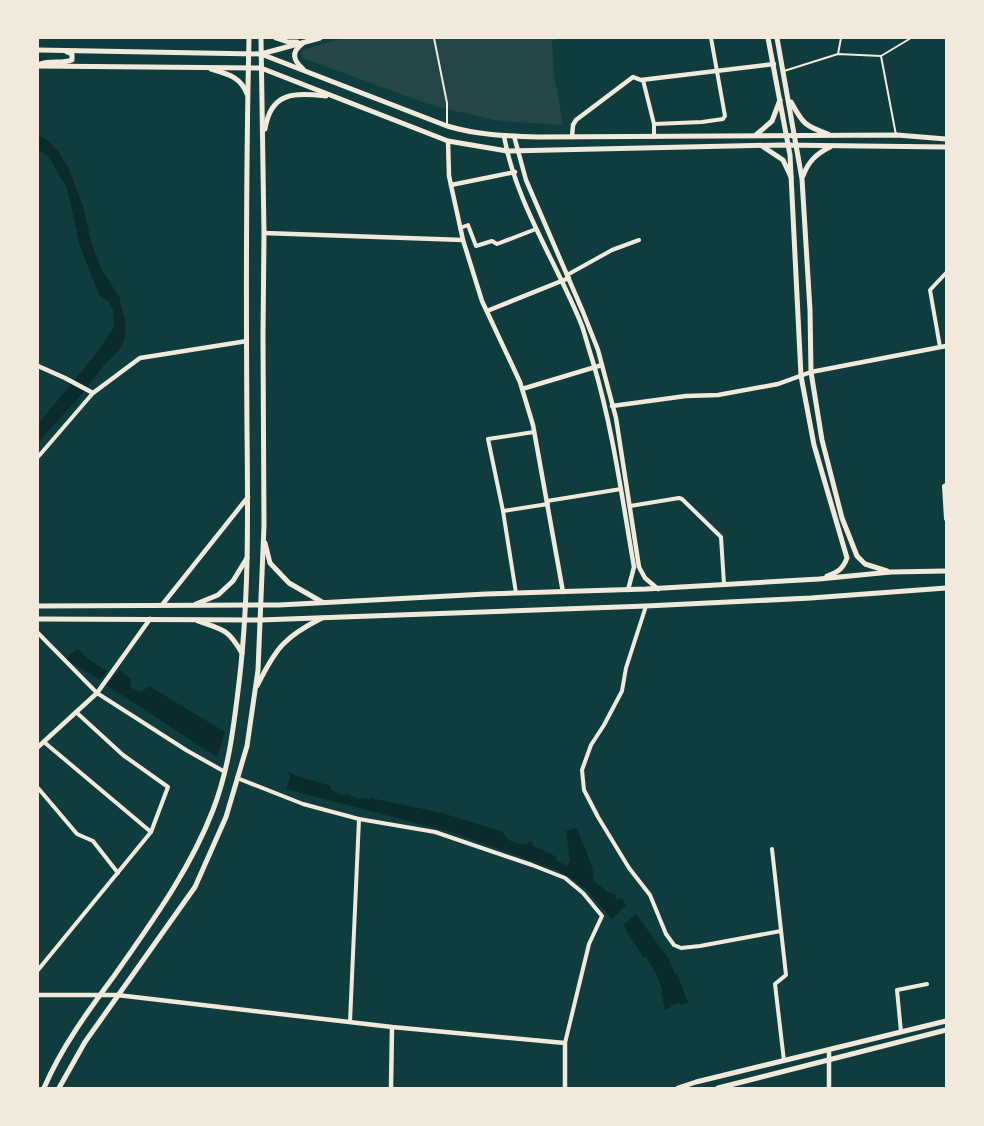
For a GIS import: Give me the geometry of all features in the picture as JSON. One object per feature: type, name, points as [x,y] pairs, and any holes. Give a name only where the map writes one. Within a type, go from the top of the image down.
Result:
[{"type":"main road","points":[[44,1088],[72,1037],[181,877],[213,810],[232,746],[245,620],[247,558],[249,38]]},
{"type":"main road","points":[[59,1088],[85,1042],[195,886],[226,816],[247,746],[258,670],[263,537],[262,337],[264,233],[261,38]]},
{"type":"main road","points":[[276,38],[288,42],[304,42]]},
{"type":"main road","points":[[261,54],[320,38]]},
{"type":"main road","points":[[768,38],[787,135],[792,179],[802,376],[814,445],[847,558],[839,571],[819,579]]},
{"type":"main road","points":[[777,38],[798,145],[802,179],[810,310],[811,372],[822,440],[842,518],[857,556],[865,564],[891,572]]},
{"type":"main road","points":[[304,42],[298,47],[294,55],[297,64],[306,72]]},
{"type":"main road","points":[[38,50],[261,54],[447,126],[465,131],[504,136],[897,135],[946,138]]},
{"type":"main road","points":[[38,65],[46,62],[72,60],[72,54],[64,50]]},
{"type":"main road","points":[[38,65],[261,68],[448,142],[507,151],[788,145],[946,147]]},
{"type":"main road","points":[[206,67],[234,76],[244,84],[248,96]]},
{"type":"main road","points":[[263,144],[266,120],[273,105],[278,101],[294,95],[332,96]]},
{"type":"main road","points":[[756,135],[772,121],[780,97]]},
{"type":"main road","points":[[788,97],[808,127],[834,135]]},
{"type":"main road","points":[[761,146],[783,160],[792,179]]},
{"type":"main road","points":[[802,179],[812,158],[830,146]]},
{"type":"main road","points":[[263,537],[270,564],[289,584],[323,602]]},
{"type":"main road","points":[[847,558],[857,556]]},
{"type":"main road","points":[[193,605],[218,595],[233,581],[247,558]]},
{"type":"main road","points":[[38,606],[260,605],[516,593],[658,589],[819,579],[891,572],[946,571]]},
{"type":"main road","points":[[38,619],[260,620],[646,606],[811,598],[946,588]]},
{"type":"main road","points":[[255,690],[270,661],[284,642],[299,630],[324,617]]},
{"type":"main road","points":[[193,620],[222,629],[232,636],[242,653]]},
{"type":"main road","points":[[678,1088],[946,1021]]},
{"type":"main road","points":[[718,1088],[946,1030]]},
{"type":"street","points":[[654,124],[702,122],[723,119],[725,116],[711,38]]},
{"type":"street","points":[[572,137],[573,125],[576,120],[632,77],[643,80],[774,64]]},
{"type":"street","points":[[643,80],[654,124],[654,137]]},
{"type":"street","points":[[504,136],[514,172],[536,229],[582,326],[605,406],[634,567],[628,590]]},
{"type":"street","points":[[514,136],[526,180],[598,350],[613,406],[640,567],[645,578],[658,589]]},
{"type":"street","points":[[448,142],[451,185],[462,240],[482,301],[522,389],[534,432],[563,592]]},
{"type":"street","points":[[451,185],[514,172]]},
{"type":"street","points":[[460,228],[468,225],[476,246],[492,241],[497,244],[536,229]]},
{"type":"street","points":[[264,233],[462,240]]},
{"type":"street","points":[[487,311],[561,282],[612,250],[639,240]]},
{"type":"street","points":[[940,347],[930,290],[946,273]]},
{"type":"street","points":[[38,457],[93,393],[140,358],[247,340]]},
{"type":"street","points":[[605,406],[686,396],[718,395],[778,384],[811,372],[946,346]]},
{"type":"street","points":[[38,366],[93,393]]},
{"type":"street","points":[[522,389],[602,366]]},
{"type":"street","points":[[516,593],[503,511],[488,439],[534,432]]},
{"type":"street","points":[[946,485],[944,486],[946,519]]},
{"type":"street","points":[[503,511],[621,489]]},
{"type":"street","points":[[162,605],[248,497]]},
{"type":"street","points":[[630,506],[682,499],[721,537],[724,584]]},
{"type":"street","points":[[646,606],[626,668],[622,691],[591,745],[582,770],[584,790],[629,868],[650,894],[666,934],[674,945],[681,948],[700,946],[781,931]]},
{"type":"street","points":[[38,748],[98,692],[150,619]]},
{"type":"street","points":[[38,633],[98,692],[186,750],[225,771]]},
{"type":"street","points":[[38,970],[151,832],[168,787],[123,755],[76,712]]},
{"type":"street","points":[[44,742],[151,832]]},
{"type":"street","points":[[238,777],[302,804],[359,819],[435,832],[566,878],[583,892],[602,916],[589,944],[564,1043],[565,1088]]},
{"type":"street","points":[[38,788],[77,834],[93,842],[118,872]]},
{"type":"street","points":[[350,1022],[359,819]]},
{"type":"street","points":[[772,849],[786,975],[775,984],[784,1061]]},
{"type":"street","points":[[901,1032],[897,990],[927,984]]},
{"type":"street","points":[[38,995],[117,995],[392,1027],[564,1043]]},
{"type":"street","points":[[391,1088],[392,1027]]},
{"type":"street","points":[[829,1050],[829,1088]]},
{"type":"lane","points":[[434,38],[447,103],[447,126]]},
{"type":"lane","points":[[838,54],[841,38]]},
{"type":"lane","points":[[784,70],[838,54],[881,56],[910,38]]},
{"type":"lane","points":[[881,56],[897,135]]},
{"type":"shaded area","points":[[344,38],[558,38],[552,41],[554,75],[563,125],[500,121],[434,106],[305,59],[301,55],[302,50]]},
{"type":"shaded area","points":[[38,135],[47,140],[58,151],[69,169],[83,206],[92,245],[102,270],[119,296],[126,325],[124,340],[120,349],[38,442],[38,424],[95,355],[114,327],[113,309],[109,302],[99,295],[80,246],[67,188],[49,157],[38,149]]},
{"type":"shaded area","points":[[78,649],[88,659],[107,671],[100,680],[65,659]]},
{"type":"shaded area","points":[[120,670],[131,679],[130,687],[141,692],[149,686],[225,732],[217,757],[106,685]]},
{"type":"shaded area","points":[[288,772],[331,786],[331,790],[341,795],[348,794],[358,799],[370,800],[371,798],[442,813],[503,832],[507,839],[513,842],[527,845],[529,841],[533,843],[532,845],[557,857],[556,860],[567,866],[570,860],[566,831],[577,828],[592,868],[593,880],[609,893],[616,896],[615,898],[625,901],[626,905],[612,919],[586,889],[554,869],[451,832],[286,789],[290,778]]},
{"type":"shaded area","points":[[636,914],[668,958],[675,974],[677,973],[688,1003],[680,1005],[679,1003],[665,1010],[661,992],[663,991],[656,974],[623,925]]}]
